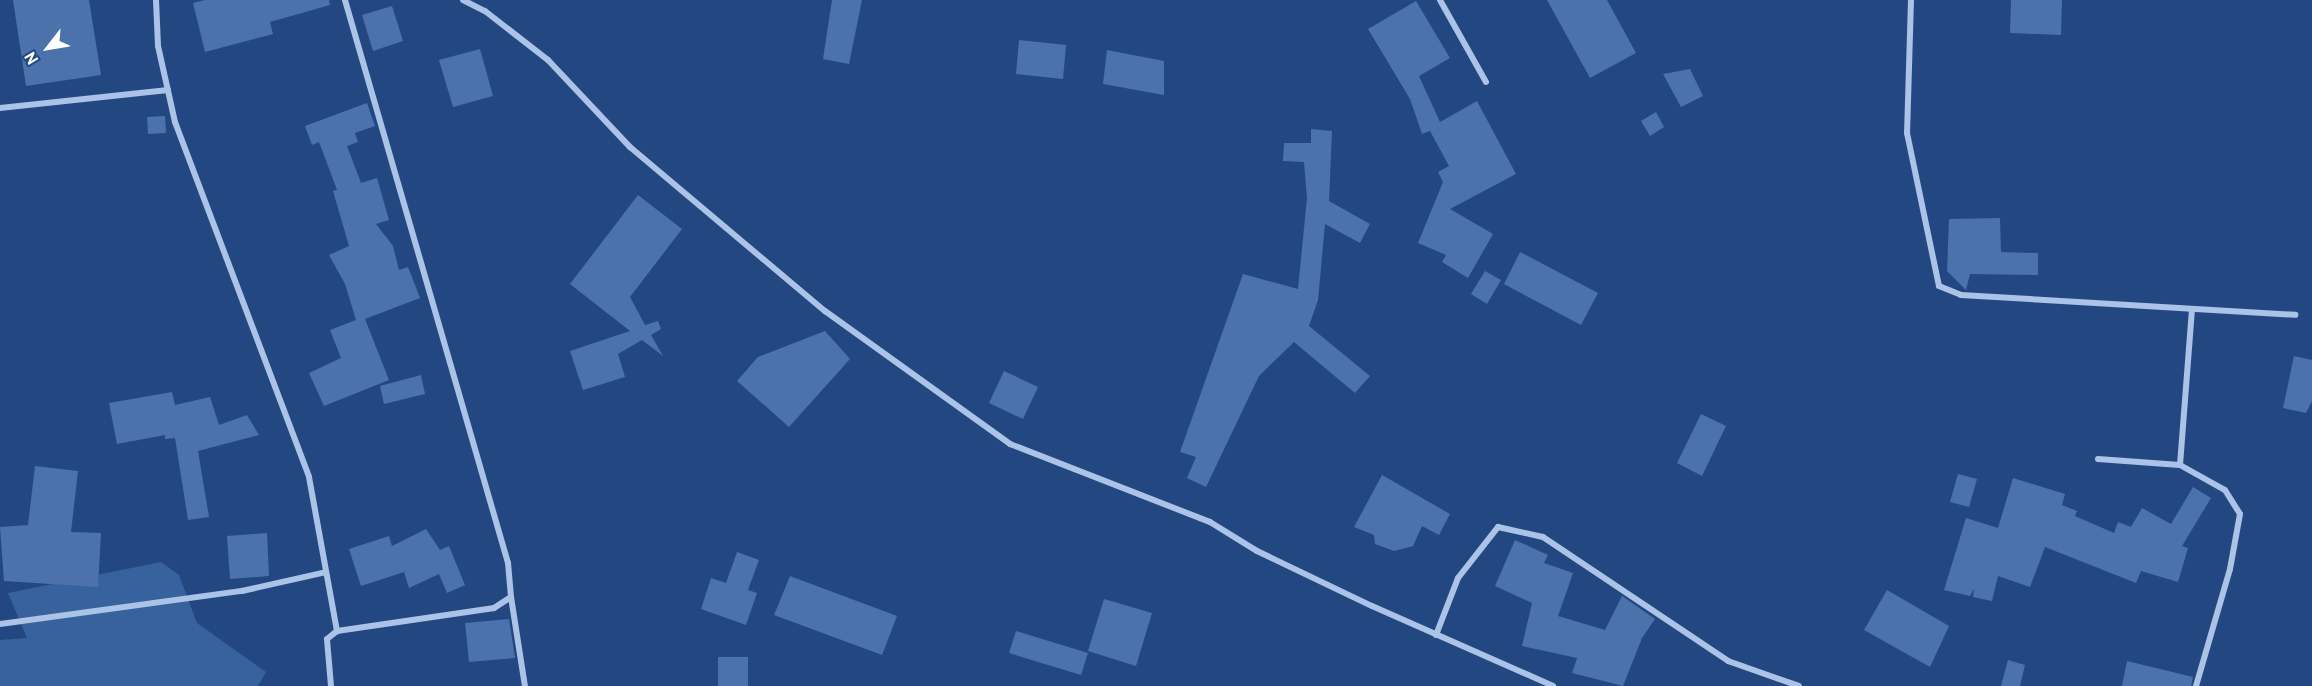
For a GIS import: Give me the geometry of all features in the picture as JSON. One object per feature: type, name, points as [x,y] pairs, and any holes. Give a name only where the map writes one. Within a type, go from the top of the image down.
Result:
[{"type":"street","points":[[156,0],[158,46],[175,122],[309,477],[337,632]]},
{"type":"street","points":[[345,0],[508,563],[525,686]]},
{"type":"street","points":[[463,0],[485,11],[548,60],[630,147],[749,249],[958,411],[1010,444],[1210,522],[1257,551],[1436,635],[1553,686]]},
{"type":"street","points":[[1440,0],[1486,82]]},
{"type":"street","points":[[1911,0],[1907,133],[1939,286],[1961,295],[2295,315]]},
{"type":"street","points":[[0,108],[168,90]]},
{"type":"street","points":[[2180,465],[2192,309]]},
{"type":"street","points":[[2098,459],[2180,465],[2225,490],[2240,514],[2230,569],[2196,686]]},
{"type":"street","points":[[1436,635],[1458,578],[1498,526],[1543,537],[1728,662],[1799,686]]},
{"type":"street","points":[[0,624],[242,591],[326,572]]},
{"type":"street","points":[[332,686],[327,639],[337,632],[494,608],[511,597]]},
{"type":"shaded area","points":[[161,562],[179,575],[197,623],[266,672],[258,686],[0,686],[0,640],[27,638],[8,593]]},
{"type":"building","points":[[13,0],[89,0],[101,75],[26,86]]},
{"type":"building","points":[[205,0],[329,0],[330,5],[270,22],[273,34],[205,52],[193,3]]},
{"type":"building","points":[[832,0],[862,0],[849,64],[823,59]]},
{"type":"building","points":[[1547,0],[1607,0],[1636,53],[1590,78]]},
{"type":"building","points":[[2011,0],[2062,0],[2061,35],[2010,33]]},
{"type":"building","points":[[1416,1],[1450,58],[1419,76],[1440,122],[1477,101],[1516,174],[1450,209],[1493,234],[1468,278],[1442,262],[1446,255],[1418,243],[1443,182],[1438,172],[1449,166],[1430,131],[1422,134],[1410,99],[1368,29]]},
{"type":"building","points":[[392,6],[403,41],[373,51],[362,15]]},
{"type":"building","points":[[1019,40],[1066,45],[1063,79],[1016,74]]},
{"type":"building","points":[[480,49],[493,96],[453,107],[439,60]]},
{"type":"building","points":[[1107,50],[1164,61],[1164,95],[1103,84]]},
{"type":"building","points":[[1690,69],[1703,96],[1681,107],[1663,74]]},
{"type":"building","points":[[367,103],[375,126],[355,133],[358,142],[347,146],[361,183],[377,178],[389,220],[376,224],[393,246],[399,270],[408,267],[420,298],[365,319],[389,380],[324,406],[309,373],[341,358],[330,330],[356,320],[345,284],[329,255],[349,246],[333,191],[337,190],[319,142],[312,145],[305,126]]},
{"type":"building","points":[[1656,112],[1664,127],[1650,136],[1641,121]]},
{"type":"building","points":[[165,116],[166,133],[148,134],[147,117]]},
{"type":"building","points":[[1311,129],[1332,131],[1329,201],[1370,224],[1360,243],[1325,224],[1318,300],[1309,326],[1370,376],[1355,393],[1294,342],[1259,376],[1206,487],[1187,478],[1196,457],[1180,452],[1243,274],[1298,289],[1307,198],[1304,162],[1283,161],[1284,143],[1311,143]]},
{"type":"building","points":[[638,195],[682,229],[630,297],[645,325],[658,321],[661,329],[651,335],[663,356],[642,340],[618,354],[625,377],[583,390],[570,351],[630,331],[570,284]]},
{"type":"building","points":[[2000,218],[2001,252],[2038,253],[2038,275],[1970,274],[1966,290],[1947,271],[1949,219]]},
{"type":"building","points":[[1520,252],[1598,293],[1581,325],[1504,284]]},
{"type":"building","points":[[1485,271],[1501,280],[1487,304],[1471,294]]},
{"type":"building","points":[[825,331],[850,359],[789,427],[737,381],[758,357]]},
{"type":"building","points":[[2294,356],[2312,360],[2312,401],[2306,413],[2283,408]]},
{"type":"building","points":[[1004,371],[1038,387],[1023,419],[989,403]]},
{"type":"building","points":[[421,375],[425,394],[384,404],[380,386]]},
{"type":"building","points":[[172,392],[175,405],[210,397],[219,425],[247,415],[259,435],[198,451],[209,517],[188,520],[175,438],[165,439],[165,435],[117,444],[109,403]]},
{"type":"building","points":[[1701,414],[1726,426],[1702,476],[1677,463]]},
{"type":"building","points":[[35,466],[78,471],[71,532],[101,533],[98,587],[4,581],[0,527],[28,525]]},
{"type":"building","points":[[1958,474],[1977,479],[1969,507],[1950,502]]},
{"type":"building","points":[[1382,475],[1450,514],[1439,535],[1422,526],[1413,546],[1394,551],[1375,544],[1374,535],[1354,527]]},
{"type":"building","points":[[2013,478],[2065,494],[2062,505],[2077,511],[2075,516],[2114,533],[2118,522],[2131,527],[2142,508],[2171,524],[2193,487],[2211,498],[2182,546],[2188,548],[2178,582],[2141,571],[2136,583],[2045,547],[2030,587],[1998,576],[1992,601],[1973,597],[1974,589],[1970,596],[1944,590],[1966,518],[1998,528]]},
{"type":"building","points":[[426,529],[440,550],[449,546],[465,585],[447,593],[439,574],[409,588],[404,572],[361,586],[349,549],[389,536],[392,546]]},
{"type":"building","points":[[267,533],[269,576],[230,579],[227,536]]},
{"type":"building","points":[[1515,540],[1548,555],[1544,563],[1573,573],[1558,616],[1605,630],[1622,596],[1655,619],[1642,638],[1623,686],[1572,673],[1577,658],[1522,646],[1532,603],[1495,586]]},
{"type":"building","points":[[737,552],[759,560],[748,590],[757,593],[746,625],[701,609],[711,578],[726,583]]},
{"type":"building","points":[[790,576],[897,616],[882,655],[774,615]]},
{"type":"building","points":[[1887,590],[1949,626],[1930,667],[1864,630]]},
{"type":"building","points":[[1104,599],[1152,613],[1136,666],[1088,651]]},
{"type":"building","points":[[509,619],[515,658],[469,662],[465,623]]},
{"type":"building","points":[[1016,631],[1088,653],[1081,675],[1009,653]]},
{"type":"building","points":[[718,657],[748,657],[748,686],[718,686]]},
{"type":"building","points":[[2008,660],[2025,665],[2020,686],[2001,686]]},
{"type":"building","points":[[2127,661],[2193,677],[2191,686],[2122,686]]}]
